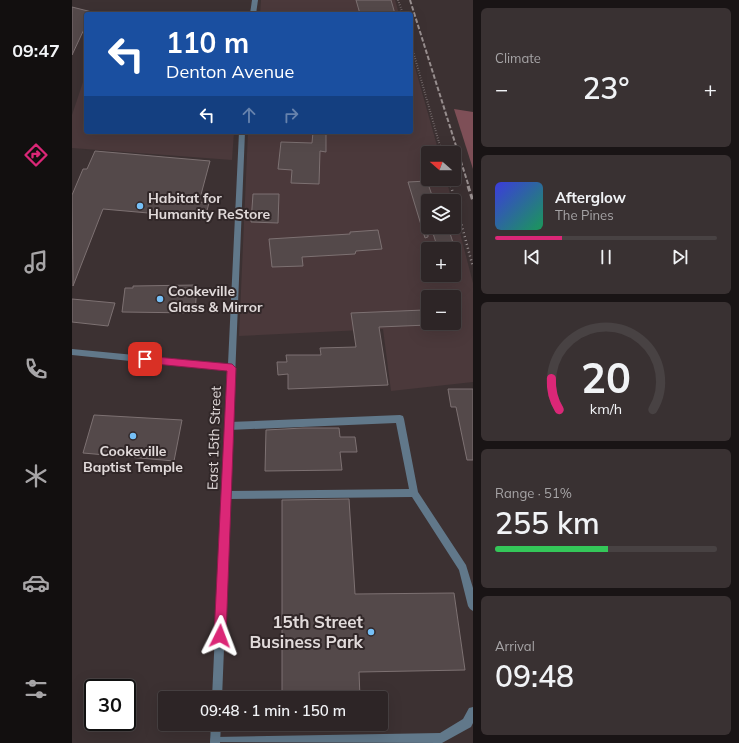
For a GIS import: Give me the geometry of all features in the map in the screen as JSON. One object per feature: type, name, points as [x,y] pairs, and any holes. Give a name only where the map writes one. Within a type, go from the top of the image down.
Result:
[{"type":"street","points":[[253,12],[255,0]]},
{"type":"street","name":"East 15th Street","points":[[217,691],[242,134]]},
{"type":"street","points":[[72,352],[232,368]]},
{"type":"street","points":[[229,426],[400,419],[414,493],[463,568],[473,606]]},
{"type":"street","points":[[226,495],[414,493]]},
{"type":"street","points":[[216,731],[215,743],[441,738],[467,723],[473,712]]},
{"type":"path","points":[[398,0],[402,12]]},
{"type":"path","points":[[413,51],[440,146]]},
{"type":"path","points":[[451,186],[473,266]]},
{"type":"shaded area","points":[[261,0],[395,0],[398,12],[260,12]]},
{"type":"shaded area","points":[[413,60],[437,146],[421,146],[421,186],[448,186],[450,194],[421,194],[421,234],[460,234],[473,283],[473,382],[391,391],[383,329],[239,336],[248,134],[413,134]]},
{"type":"shaded area","points":[[84,79],[84,134],[234,134],[232,160],[72,148],[72,115]]},
{"type":"shaded area","points":[[454,109],[473,112],[473,169]]},
{"type":"building","points":[[356,0],[391,0],[394,12],[359,12]]},
{"type":"building","points":[[72,7],[92,12],[84,12],[84,29],[72,55]]},
{"type":"building","points":[[313,134],[326,134],[326,152],[320,151],[319,184],[291,183],[292,170],[278,169],[281,142],[312,143]]},
{"type":"building","name":"Habitat for Humanity ReStore","points":[[95,151],[210,161],[199,202],[209,203],[205,218],[103,209],[73,286],[72,195],[83,169],[87,169]]},
{"type":"building","points":[[421,181],[421,186],[429,186],[432,194],[421,194],[421,225],[408,182]]},
{"type":"building","points":[[253,194],[279,194],[278,223],[251,222]]},
{"type":"building","points":[[378,230],[382,249],[356,251],[355,254],[302,257],[303,266],[272,267],[269,239],[350,234],[350,232]]},
{"type":"building","points":[[424,234],[428,234],[428,237],[425,238]]},
{"type":"building","points":[[433,234],[450,234],[453,242],[436,242]]},
{"type":"building","name":"Cookeville Glass & Mirror","points":[[197,285],[195,313],[122,312],[125,288],[133,288],[133,286]]},
{"type":"building","points":[[72,299],[115,303],[108,326],[72,322]]},
{"type":"building","points":[[421,310],[421,325],[379,327],[388,385],[288,389],[288,374],[278,375],[277,362],[287,362],[286,355],[321,355],[320,348],[356,347],[351,313]]},
{"type":"building","points":[[448,389],[473,389],[473,460],[467,460],[456,407],[451,407]]},
{"type":"building","name":"Cookeville Baptist Temple","points":[[94,415],[182,420],[174,461],[83,453]]},
{"type":"building","points":[[339,428],[340,437],[355,437],[357,452],[340,452],[342,470],[265,471],[266,430]]},
{"type":"building","name":"15th Street Business Park","points":[[349,499],[355,594],[454,593],[465,670],[359,672],[360,691],[282,691],[282,500]]},
{"type":"railway","points":[[410,0],[469,187]]},
{"type":"railway","points":[[468,186],[473,201]]},
{"type":"place","name":"Habitat for Humanity ReStore","points":[[140,206]]},
{"type":"place","name":"Cookeville Glass & Mirror","points":[[160,299]]},
{"type":"place","name":"Cookeville Baptist Temple","points":[[133,436]]},
{"type":"place","name":"15th Street Business Park","points":[[371,632]]},
{"type":"route","points":[[145,359],[232,368],[220,636]]}]
